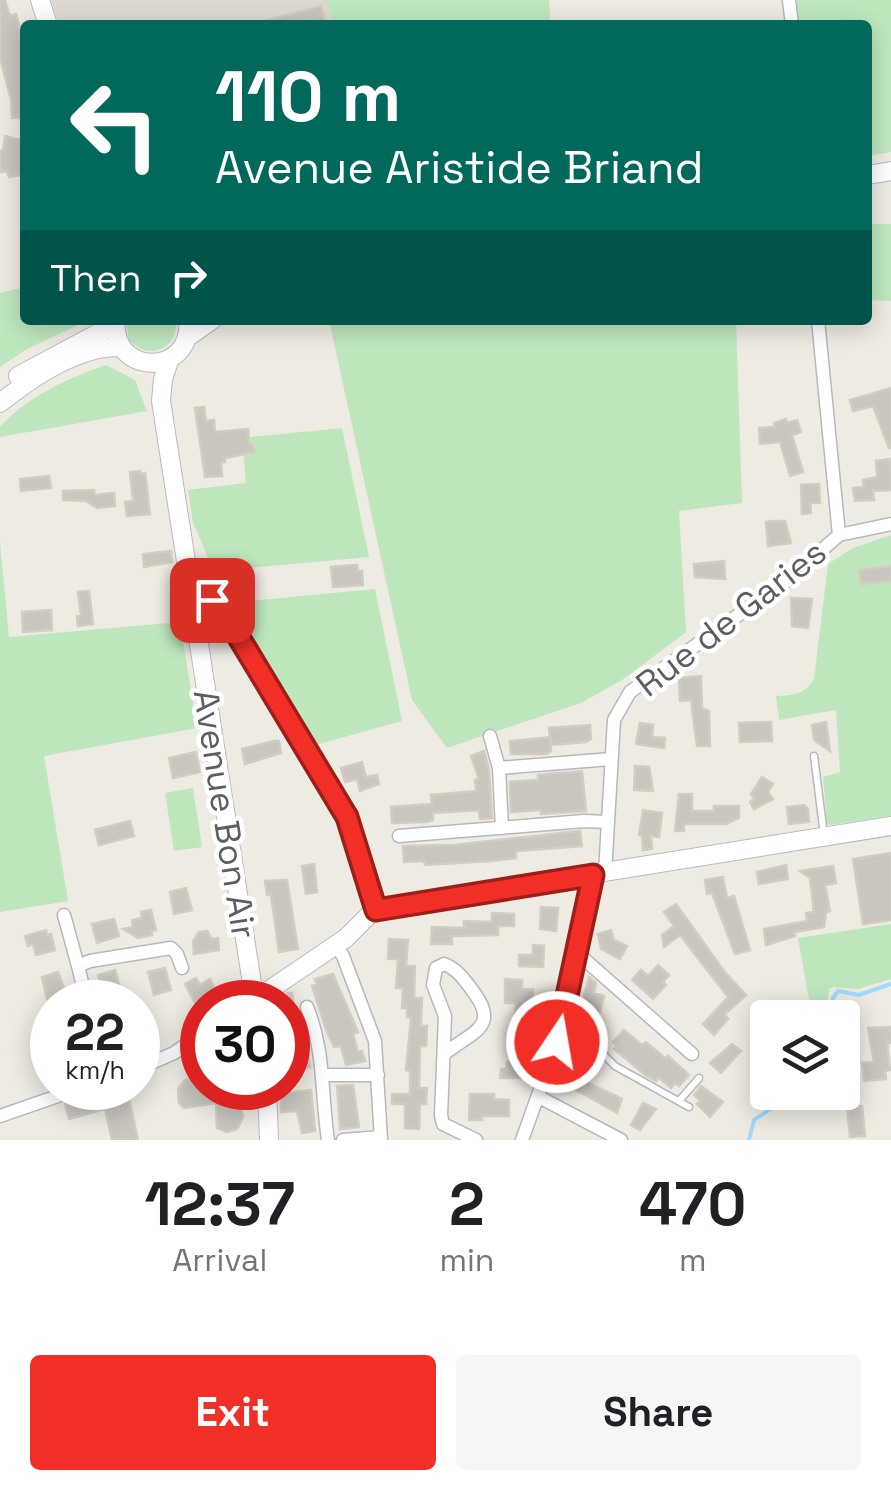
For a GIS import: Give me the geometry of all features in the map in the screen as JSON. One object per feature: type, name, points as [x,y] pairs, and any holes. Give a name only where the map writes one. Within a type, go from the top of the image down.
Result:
[{"type":"main road","points":[[0,388],[37,363],[109,325]]},
{"type":"main road","name":"Avenue Bon Air","points":[[116,325],[129,353],[153,380],[161,401],[253,980]]},
{"type":"main road","points":[[0,403],[40,376],[104,346],[155,363],[170,358],[183,347],[188,328]]},
{"type":"main road","name":"Avenue Bon Air","points":[[161,401],[170,358]]},
{"type":"main road","points":[[284,980],[336,946],[376,910],[891,826]]},
{"type":"main road","points":[[268,1110],[269,1140]]},
{"type":"street","points":[[818,325],[839,535]]},
{"type":"street","name":"Rue de Garies","points":[[522,1140],[558,1038],[576,952],[599,874],[608,822],[614,720],[630,692],[784,582],[839,535],[891,524]]},
{"type":"street","points":[[190,589],[212,600],[232,626],[347,817],[376,910]]},
{"type":"street","points":[[490,736],[499,768],[502,828]]},
{"type":"street","points":[[499,768],[611,759]]},
{"type":"street","points":[[399,836],[608,822]]},
{"type":"street","points":[[64,915],[82,980]]},
{"type":"street","points":[[336,946],[375,1041],[381,1138],[344,1140]]},
{"type":"street","points":[[78,966],[90,960],[171,948],[182,968]]},
{"type":"street","points":[[576,952],[692,1054]]},
{"type":"street","points":[[444,1054],[484,1023],[487,1015],[454,967],[444,964],[436,968],[433,985],[444,1016],[443,1124],[476,1140]]},
{"type":"street","points":[[310,1014],[318,1037],[328,1140]]},
{"type":"street","points":[[323,1075],[378,1075]]},
{"type":"street","points":[[539,1097],[620,1140]]},
{"type":"street","points":[[0,1116],[30,1106]]},
{"type":"lane","points":[[814,756],[824,837]]},
{"type":"lane","points":[[558,1038],[595,1046],[615,1066],[689,1107]]},
{"type":"lane","points":[[678,1101],[699,1078]]},
{"type":"shaded area","points":[[51,0],[549,0],[550,20],[57,20]]},
{"type":"green space","points":[[325,0],[549,0],[550,20],[332,20]]},
{"type":"green space","points":[[798,0],[891,0],[891,152],[872,155],[872,20],[795,20]]},
{"type":"green space","points":[[872,224],[891,224],[891,301],[872,300]]},
{"type":"green space","points":[[20,288],[20,325],[78,325],[27,349],[0,367],[0,293]]},
{"type":"green space","points":[[127,325],[176,325],[172,339],[160,349],[144,350],[128,339]]},
{"type":"green space","points":[[330,325],[736,325],[742,503],[679,511],[686,632],[622,680],[581,703],[447,748],[412,700]]},
{"type":"green space","points":[[106,365],[135,380],[147,411],[0,437],[0,427],[35,398]]},
{"type":"green space","points":[[342,428],[369,557],[214,571],[193,523],[188,490],[246,483],[242,438]]},
{"type":"green space","points":[[891,535],[891,817],[827,825],[823,777],[840,772],[836,710],[779,720],[776,696],[798,693],[814,679],[828,564],[853,548]]},
{"type":"green space","points":[[0,542],[9,637],[180,622],[197,728],[44,756],[68,901],[0,912]]},
{"type":"green space","points":[[375,589],[402,721],[312,746],[227,603]]},
{"type":"green space","points":[[193,788],[202,847],[174,851],[165,793]]},
{"type":"green space","points":[[891,924],[891,979],[858,989],[832,987],[828,1000],[809,1000],[798,938]]},
{"type":"building","points":[[0,0],[5,0],[10,16],[16,14],[20,28],[20,118],[12,118],[0,58]]},
{"type":"building","points":[[321,6],[325,20],[311,20],[268,20]]},
{"type":"building","points":[[5,136],[20,140],[20,175],[9,177],[7,171],[0,172]]},
{"type":"building","points":[[891,388],[889,448],[873,406],[853,411],[850,400]]},
{"type":"building","points":[[204,407],[206,421],[214,420],[215,432],[248,429],[249,444],[253,444],[255,452],[221,462],[222,476],[205,477],[195,408]]},
{"type":"building","points":[[786,419],[787,423],[797,420],[801,432],[792,435],[803,472],[790,476],[780,442],[760,444],[759,428],[775,427],[774,423]]},
{"type":"building","points":[[890,459],[891,490],[873,491],[874,500],[855,501],[853,488],[864,487],[863,480],[877,477],[876,461]]},
{"type":"building","points":[[130,472],[145,473],[150,514],[127,516],[125,502],[133,501]]},
{"type":"building","points":[[49,476],[51,488],[21,491],[20,479]]},
{"type":"building","points":[[819,484],[820,503],[810,503],[811,513],[802,514],[801,485]]},
{"type":"building","points":[[94,490],[95,495],[114,493],[115,506],[97,508],[86,501],[63,500],[63,491]]},
{"type":"building","points":[[785,521],[791,543],[768,546],[766,522]]},
{"type":"building","points":[[171,551],[172,562],[144,567],[143,554]]},
{"type":"building","points":[[724,561],[725,579],[695,577],[694,564]]},
{"type":"building","points":[[357,565],[358,571],[362,571],[363,585],[333,587],[331,567]]},
{"type":"building","points":[[891,566],[891,581],[861,584],[859,570]]},
{"type":"building","points":[[89,591],[93,624],[78,626],[78,592]]},
{"type":"building","points":[[791,598],[812,599],[808,628],[792,626]]},
{"type":"building","points":[[51,610],[52,630],[23,632],[22,612]]},
{"type":"building","points":[[701,676],[702,708],[709,711],[710,746],[697,746],[691,700],[680,701],[679,678]]},
{"type":"building","points":[[771,722],[772,741],[740,742],[739,723]]},
{"type":"building","points":[[826,722],[830,751],[814,740],[812,725]]},
{"type":"building","points":[[640,723],[653,725],[652,737],[665,738],[664,748],[636,744]]},
{"type":"building","points":[[590,725],[591,739],[586,742],[551,745],[549,728]]},
{"type":"building","points":[[550,737],[551,751],[546,754],[511,754],[510,741]]},
{"type":"building","points":[[279,741],[281,753],[245,764],[242,749]]},
{"type":"building","points":[[484,751],[492,818],[480,819],[479,810],[433,813],[433,820],[427,822],[392,823],[391,807],[432,804],[431,795],[476,791],[475,780],[479,779],[471,756]]},
{"type":"building","points":[[196,752],[200,772],[173,778],[169,758]]},
{"type":"building","points":[[362,762],[366,777],[377,775],[379,784],[360,791],[357,779],[345,782],[341,768]]},
{"type":"building","points":[[635,766],[649,767],[653,791],[634,790]]},
{"type":"building","points":[[582,771],[586,811],[511,812],[510,782]]},
{"type":"building","points":[[762,777],[773,784],[768,792],[773,799],[754,809],[751,794]]},
{"type":"building","points":[[679,794],[692,794],[692,811],[739,806],[739,818],[726,824],[684,824],[684,831],[675,831]]},
{"type":"building","points":[[804,805],[809,822],[789,824],[787,807]]},
{"type":"building","points":[[643,810],[662,813],[659,837],[651,836],[652,849],[643,850],[639,835]]},
{"type":"building","points":[[130,821],[134,836],[99,845],[95,830]]},
{"type":"building","points":[[580,831],[582,846],[516,851],[516,858],[425,865],[424,861],[404,862],[403,846],[454,845]]},
{"type":"building","points":[[891,853],[891,920],[863,924],[853,859]]},
{"type":"building","points":[[314,864],[317,892],[306,894],[302,866]]},
{"type":"building","points":[[786,865],[788,879],[759,884],[757,872]]},
{"type":"building","points":[[833,866],[836,883],[825,885],[830,911],[826,912],[824,927],[795,932],[795,936],[766,945],[764,929],[807,921],[806,913],[814,912],[810,878],[800,871]]},
{"type":"building","points":[[723,877],[727,898],[734,896],[750,950],[735,954],[712,893],[707,894],[705,880]]},
{"type":"building","points":[[287,880],[298,949],[279,952],[271,895],[267,895],[265,881]]},
{"type":"building","points":[[186,888],[192,910],[174,914],[170,892]]},
{"type":"building","points":[[676,904],[746,995],[725,1014],[728,1019],[714,1035],[703,1024],[728,997],[680,935],[664,947],[662,935],[674,926],[664,912]]},
{"type":"building","points":[[541,907],[558,908],[556,931],[540,929]]},
{"type":"building","points":[[151,910],[156,930],[151,931],[152,935],[138,938],[123,929],[133,927],[132,920],[142,918],[141,912]]},
{"type":"building","points":[[492,913],[514,914],[514,926],[498,926],[498,935],[452,936],[452,944],[431,944],[432,927],[464,928],[464,921],[492,922]]},
{"type":"building","points":[[114,919],[119,936],[97,943],[92,924]]},
{"type":"building","points":[[46,930],[55,950],[36,955],[25,936]]},
{"type":"building","points":[[611,930],[614,940],[627,946],[620,959],[601,949],[598,934]]},
{"type":"building","points":[[207,931],[212,939],[218,938],[219,950],[194,954],[193,941],[199,932]]},
{"type":"building","points":[[389,939],[408,940],[406,966],[415,966],[414,998],[422,998],[421,1026],[427,1026],[426,1046],[420,1046],[419,1088],[427,1088],[426,1104],[420,1104],[419,1129],[405,1128],[405,1104],[392,1104],[392,1094],[410,1094],[410,1071],[406,1070],[411,1018],[407,1017],[407,1008],[402,1008],[403,988],[396,988],[398,959],[388,959]]},
{"type":"building","points":[[533,945],[544,946],[543,967],[519,966],[519,955],[533,955]]},
{"type":"building","points":[[658,965],[669,975],[663,982],[666,985],[653,999],[632,980],[641,970],[648,976]]},
{"type":"building","points":[[165,968],[171,990],[160,993],[160,980],[150,980],[148,972]]},
{"type":"building","points":[[115,970],[118,980],[99,980],[98,975]]},
{"type":"building","points":[[58,972],[61,980],[43,980]]},
{"type":"building","points":[[333,974],[358,1032],[353,1034],[358,1052],[362,1051],[365,1061],[346,1065],[341,1046],[334,1047],[327,1032],[312,986],[317,984],[315,979]]},
{"type":"building","points":[[589,977],[596,983],[594,993],[604,996],[593,1038],[575,1031]]},
{"type":"building","points":[[505,979],[522,980],[522,989],[533,990],[528,1036],[514,1036],[516,1003],[505,1003]]},
{"type":"building","points":[[891,1027],[891,1043],[887,1043],[890,1070],[885,1071],[886,1079],[864,1081],[862,1063],[874,1062],[868,1028]]},
{"type":"building","points":[[624,1030],[642,1045],[646,1042],[666,1059],[668,1056],[689,1075],[679,1086],[675,1083],[671,1088],[658,1077],[656,1081],[645,1075],[614,1049],[617,1046],[613,1042]]},
{"type":"building","points":[[732,1044],[741,1051],[721,1073],[710,1063]]},
{"type":"building","points":[[507,1062],[523,1062],[523,1078],[500,1078]]},
{"type":"building","points":[[582,1065],[591,1068],[587,1082],[622,1099],[617,1113],[574,1089]]},
{"type":"building","points":[[353,1085],[359,1127],[340,1129],[337,1086]]},
{"type":"building","points":[[701,1086],[723,1102],[710,1117],[694,1095]]},
{"type":"building","points":[[310,1090],[315,1131],[302,1133],[297,1111],[281,1110],[310,1110]]},
{"type":"building","points":[[470,1094],[494,1094],[494,1099],[509,1100],[509,1116],[469,1120]]},
{"type":"building","points":[[643,1103],[656,1109],[640,1130],[631,1125]]},
{"type":"building","points":[[860,1106],[865,1136],[850,1137],[847,1110],[860,1110]]},
{"type":"building","points":[[67,1110],[101,1110],[69,1119]]},
{"type":"building","points":[[105,1110],[131,1110],[138,1140],[112,1140]]},
{"type":"building","points":[[216,1110],[242,1110],[237,1129],[227,1132],[217,1128]]},
{"type":"waterway","points":[[833,1000],[838,991],[859,995],[891,984]]},
{"type":"waterway","points":[[749,1140],[754,1120],[769,1110]]},
{"type":"route","points":[[212,600],[232,626],[347,817],[376,910],[593,875],[557,1042]]}]
